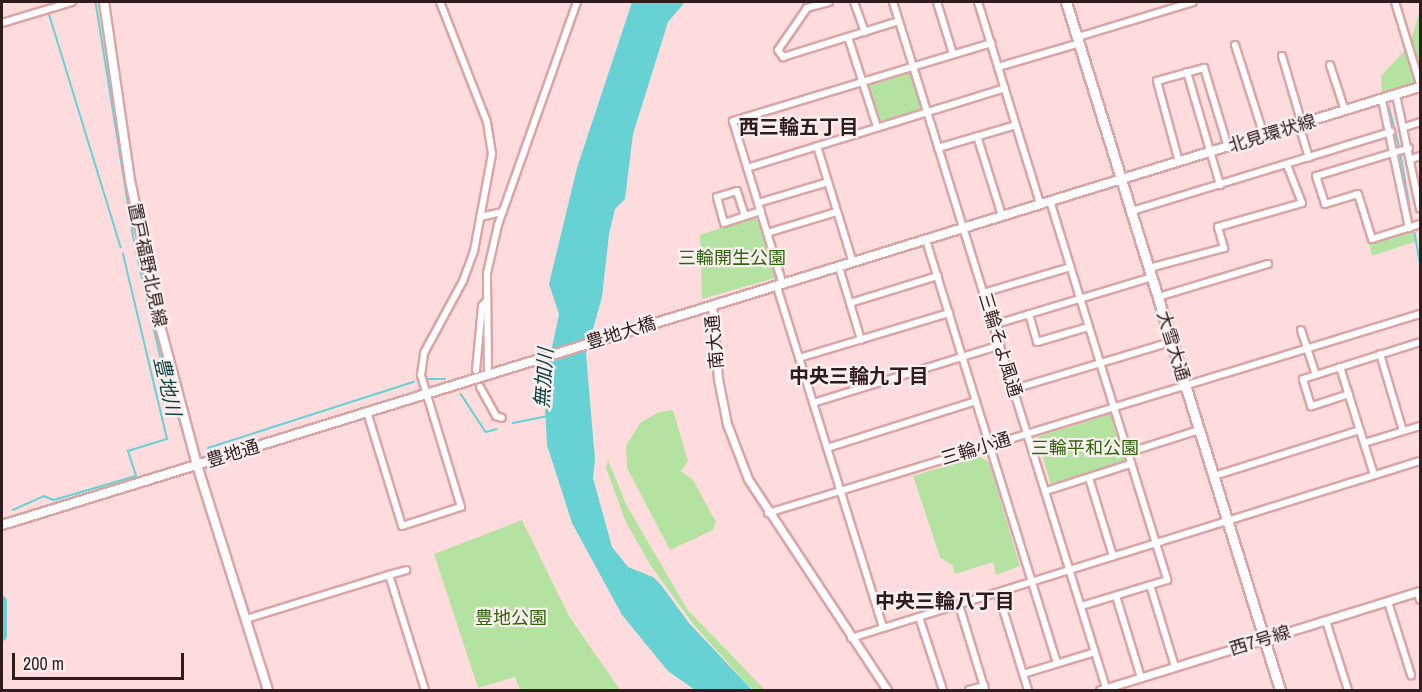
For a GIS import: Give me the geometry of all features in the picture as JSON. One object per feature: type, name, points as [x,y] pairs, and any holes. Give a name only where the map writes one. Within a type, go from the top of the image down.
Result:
[{"type":"highway","name":"大雪大通","points":[[1066,2],[1280,690]]},
{"type":"main road","name":"置戸福野北見線","points":[[104,2],[145,261],[197,465]]},
{"type":"main road","name":"北見環状線","points":[[1122,178],[1382,100],[1420,85]]},
{"type":"main road","name":"南大通","points":[[712,306],[1122,178]]},
{"type":"main road","name":"豊地大橋","points":[[491,373],[712,306]]},
{"type":"main road","name":"豊地通","points":[[268,690],[197,465],[491,373]]},
{"type":"main road","points":[[3,525],[197,465]]},
{"type":"street","points":[[2,23],[72,2]]},
{"type":"street","points":[[366,412],[402,526],[461,507],[421,375],[424,353],[463,281],[489,174],[491,137],[440,2]]},
{"type":"street","points":[[491,373],[487,273],[502,212],[577,2]]},
{"type":"street","points":[[829,2],[807,8],[778,50],[783,57],[899,21]]},
{"type":"street","points":[[855,2],[864,32]]},
{"type":"street","name":"三輪そよ風通","points":[[893,2],[1046,491],[1095,652],[1103,689]]},
{"type":"street","points":[[937,2],[953,54]]},
{"type":"street","points":[[978,2],[1040,204]]},
{"type":"street","points":[[998,67],[1193,2]]},
{"type":"street","points":[[1395,2],[1420,85]]},
{"type":"street","points":[[849,38],[877,127]]},
{"type":"street","points":[[883,628],[799,358],[767,233],[733,121],[991,42]]},
{"type":"street","points":[[1235,45],[1264,136]]},
{"type":"street","points":[[1282,56],[1309,158]]},
{"type":"street","points":[[1330,66],[1345,111]]},
{"type":"street","points":[[1179,162],[1156,81],[1204,68],[1228,147]]},
{"type":"street","points":[[1188,72],[1220,185]]},
{"type":"street","points":[[747,168],[1005,88]]},
{"type":"street","points":[[1396,95],[1410,148],[1420,208]]},
{"type":"street","points":[[1382,100],[1396,152],[1409,228]]},
{"type":"street","points":[[1405,127],[1420,122]]},
{"type":"street","points":[[938,148],[1016,124]]},
{"type":"street","points":[[1132,212],[1391,132]]},
{"type":"street","points":[[977,136],[1002,216]]},
{"type":"street","points":[[816,146],[853,263]]},
{"type":"street","points":[[1410,148],[1316,176],[1325,204],[1358,194],[1372,239],[1420,224]]},
{"type":"street","points":[[1412,159],[1420,156]]},
{"type":"street","points":[[993,325],[1079,299],[1224,248],[1218,227],[1302,203],[1287,165]]},
{"type":"street","points":[[758,203],[828,182]]},
{"type":"street","points":[[745,216],[737,191],[717,197],[724,223],[745,216],[760,211]]},
{"type":"street","points":[[1050,201],[1112,408],[1167,580],[1081,606]]},
{"type":"street","points":[[480,217],[502,212]]},
{"type":"street","points":[[767,233],[836,212]]},
{"type":"street","points":[[926,240],[1057,663]]},
{"type":"street","points":[[1158,297],[1268,264]]},
{"type":"street","points":[[839,267],[861,340]]},
{"type":"street","points":[[983,293],[1070,267]]},
{"type":"street","points":[[850,303],[938,276]]},
{"type":"street","points":[[476,370],[482,306],[488,299]]},
{"type":"street","name":"南大通","points":[[712,306],[718,379],[727,424],[748,480],[767,514],[887,690]]},
{"type":"street","points":[[799,358],[949,313]]},
{"type":"street","points":[[1029,314],[1037,342],[1088,327]]},
{"type":"street","name":"三輪小通","points":[[767,514],[1420,314]]},
{"type":"street","points":[[1301,330],[1316,375]]},
{"type":"street","points":[[1014,390],[1171,342]]},
{"type":"street","points":[[1349,394],[1311,406],[1303,379],[1380,354],[1420,344]]},
{"type":"street","points":[[813,403],[1000,345]]},
{"type":"street","points":[[1380,354],[1403,431]]},
{"type":"street","points":[[1340,367],[1374,475]]},
{"type":"street","points":[[480,387],[496,416],[502,418]]},
{"type":"street","points":[[827,448],[976,401]]},
{"type":"street","points":[[1364,443],[1420,426]]},
{"type":"street","points":[[1127,453],[1199,430]]},
{"type":"street","points":[[1214,476],[1360,430]]},
{"type":"street","points":[[851,638],[1420,461]]},
{"type":"street","points":[[1046,491],[1130,464]]},
{"type":"street","points":[[1089,478],[1113,556]]},
{"type":"street","points":[[246,619],[406,570]]},
{"type":"street","points":[[389,575],[424,690]]},
{"type":"street","points":[[1150,585],[1175,668]]},
{"type":"street","points":[[998,593],[1028,690]]},
{"type":"street","name":"西7号線","points":[[1103,689],[1420,594]]},
{"type":"street","points":[[1116,596],[1141,678]]},
{"type":"street","points":[[1388,602],[1411,675]]},
{"type":"street","points":[[959,605],[984,688],[969,690]]},
{"type":"street","points":[[919,617],[943,690]]},
{"type":"street","points":[[1326,621],[1348,690]]},
{"type":"street","points":[[1023,674],[1095,652]]},
{"type":"green space","points":[[1420,10],[1420,71],[1411,90],[1382,100],[1381,76],[1409,46]]},
{"type":"green space","points":[[912,69],[924,111],[878,124],[866,84]]},
{"type":"green space","name":"三輪開生公園","points":[[759,215],[778,277],[702,299],[700,235]]},
{"type":"green space","points":[[1412,230],[1417,241],[1372,256],[1369,243]]},
{"type":"green space","points":[[673,410],[688,461],[681,471],[693,480],[716,522],[713,530],[670,550],[627,468],[626,446],[640,423],[659,412]]},
{"type":"green space","name":"三輪平和公園","points":[[1110,414],[1125,462],[1051,485],[1037,437]]},
{"type":"green space","points":[[978,456],[989,462],[1020,566],[996,575],[993,562],[955,574],[952,565],[940,557],[913,476]]},
{"type":"green space","points":[[608,460],[626,504],[687,609],[765,690],[753,690],[745,682],[694,625],[649,563],[625,520],[606,468]]},
{"type":"green space","name":"豊地公園","points":[[522,520],[569,616],[620,690],[520,690],[515,677],[478,688],[434,554]]},
{"type":"water","points":[[632,2],[685,2],[668,22],[633,134],[625,199],[615,209],[609,234],[602,297],[586,354],[595,460],[593,478],[612,547],[628,567],[653,577],[661,585],[689,623],[752,690],[695,690],[668,671],[622,615],[572,523],[547,445],[544,386],[559,314],[549,284],[577,168]]},
{"type":"waterway","points":[[96,2],[135,245]]},
{"type":"waterway","name":"豊地川","points":[[49,13],[121,247]]},
{"type":"waterway","points":[[1389,106],[1399,145]]},
{"type":"waterway","points":[[1401,155],[1412,219]]},
{"type":"waterway","points":[[1415,233],[1420,262]]},
{"type":"waterway","points":[[136,250],[163,367],[190,454]]},
{"type":"waterway","name":"豊地川","points":[[13,510],[44,496],[54,500],[136,476],[128,451],[167,439],[123,254]]},
{"type":"waterway","points":[[427,379],[445,379]]},
{"type":"waterway","points":[[208,448],[414,382]]},
{"type":"waterway","points":[[461,394],[486,432],[497,429]]},
{"type":"waterway","name":"無加川","points":[[513,423],[545,417]]},
{"type":"waterway","points":[[2,601],[2,636]]},
{"type":"district","name":"西三輪五丁目","points":[[799,126]]},
{"type":"district","name":"中央三輪九丁目","points":[[859,375]]},
{"type":"district","name":"中央三輪八丁目","points":[[945,600]]}]
